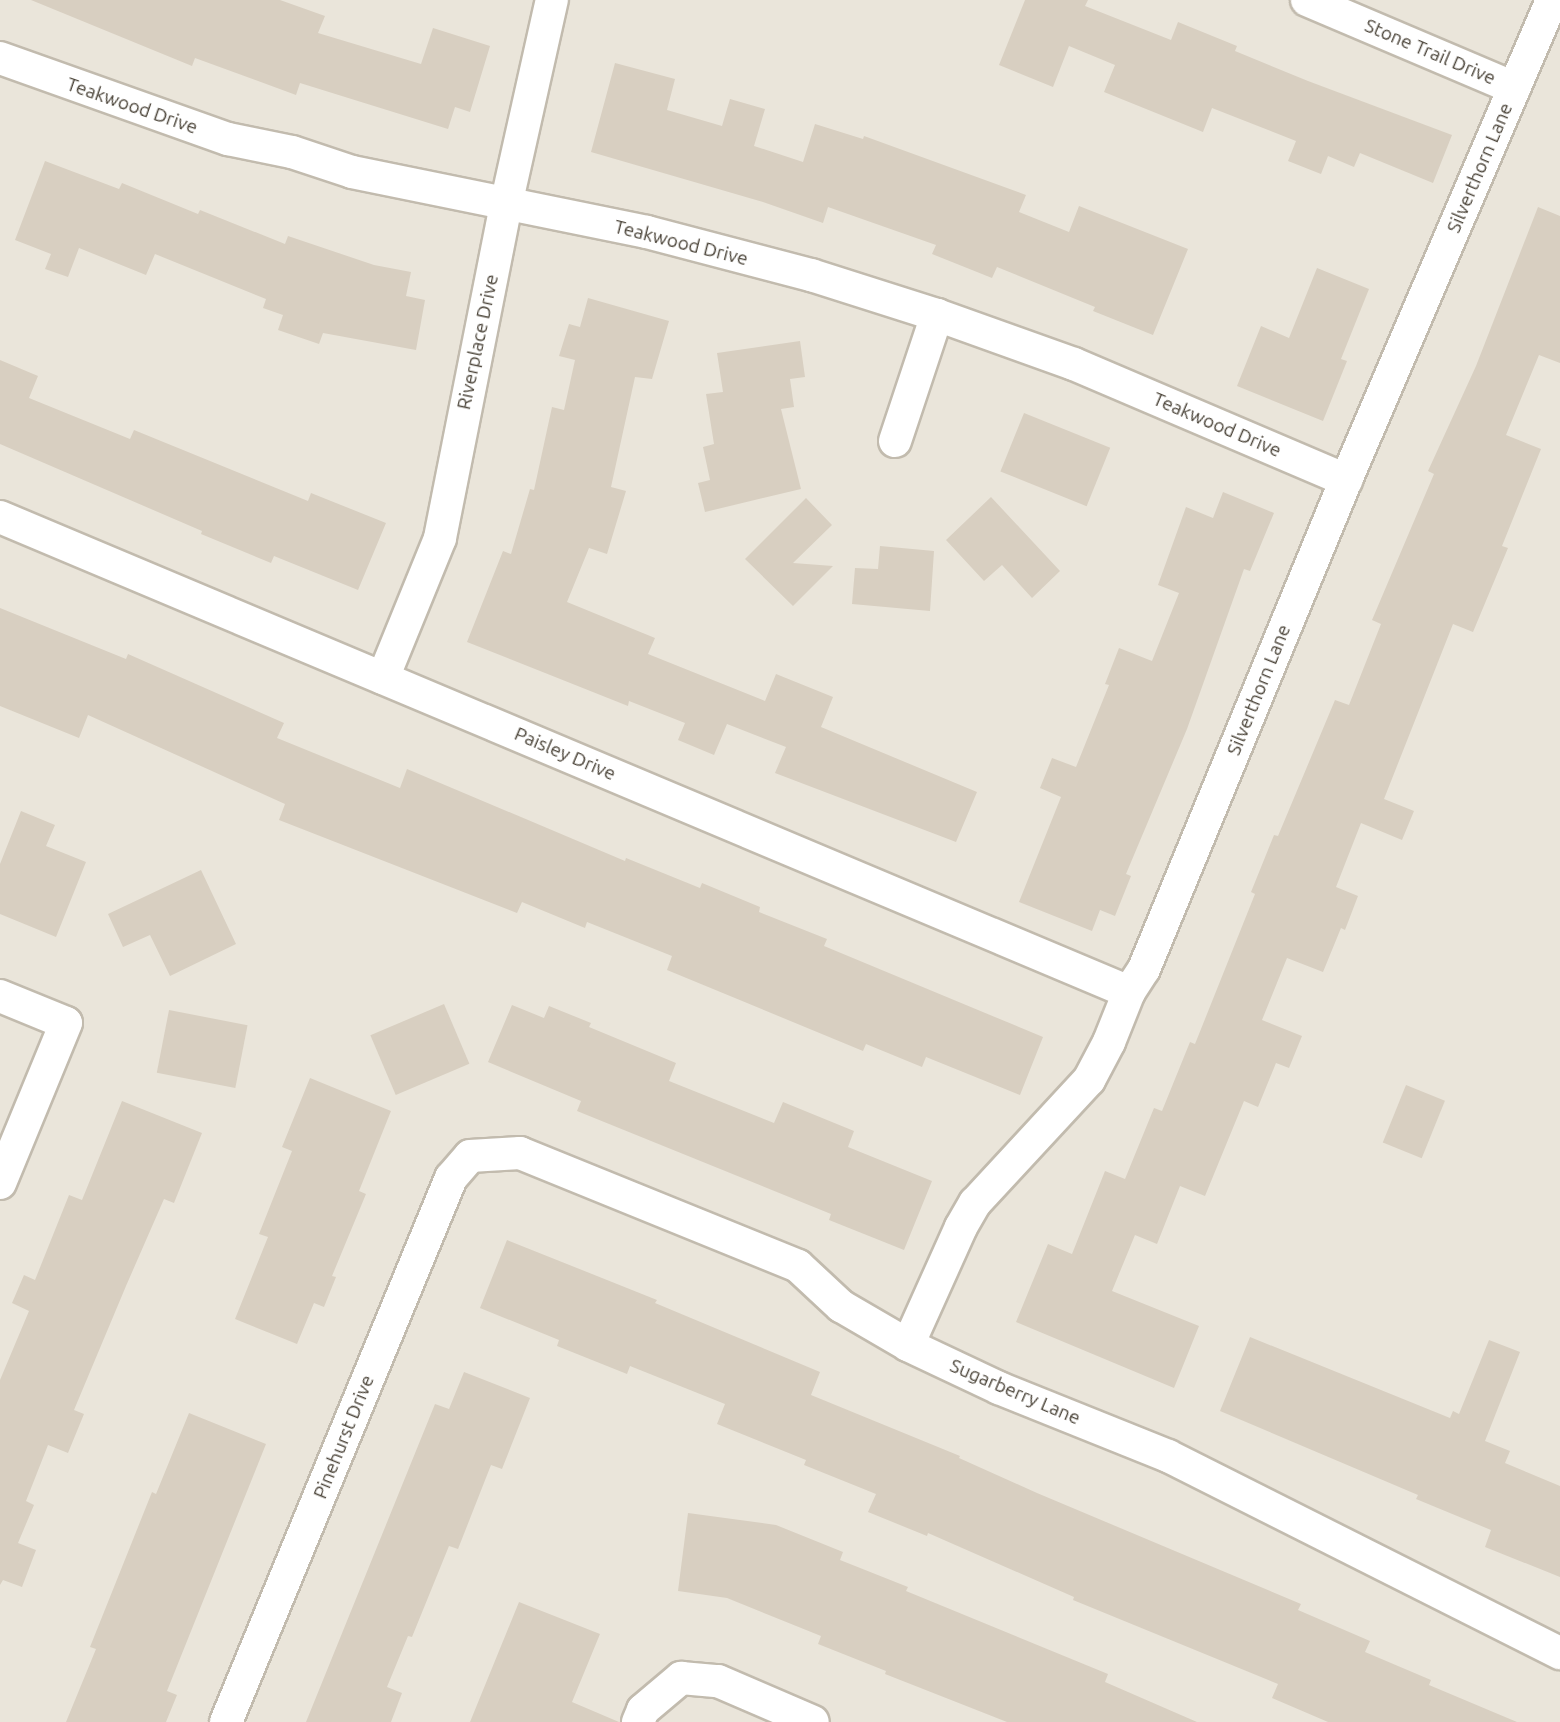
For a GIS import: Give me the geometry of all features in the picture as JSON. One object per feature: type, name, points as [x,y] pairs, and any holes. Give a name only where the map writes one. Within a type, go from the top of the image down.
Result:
[{"type":"street","name":"Riverplace Drive","points":[[383,678],[440,538],[506,205],[552,0]]},
{"type":"street","name":"Stone Trail Drive","points":[[1307,0],[1514,88]]},
{"type":"street","name":"Silverthorn Lane","points":[[908,1345],[961,1227],[975,1203],[1089,1080],[1129,992],[1144,969],[1346,480],[1552,0]]},
{"type":"street","name":"Teakwood Drive","points":[[0,58],[228,139],[292,152],[352,172],[647,232],[811,275],[937,315],[1074,364],[1346,480]]},
{"type":"street","points":[[895,441],[937,315]]},
{"type":"street","name":"Paisley Drive","points":[[0,517],[1129,992]]},
{"type":"street","points":[[0,996],[66,1023],[0,1182]]},
{"type":"street","name":"Sugarberry Lane","points":[[470,1156],[520,1153],[798,1266],[841,1306],[908,1345],[999,1388],[1167,1456],[1560,1653]]},
{"type":"street","name":"Pinehurst Drive","points":[[226,1722],[451,1178],[470,1156]]},
{"type":"street","points":[[638,1722],[643,1710],[681,1678],[718,1681],[813,1722]]},
{"type":"shaded area","points":[[0,0],[1560,0],[1560,1722],[0,1722]]},
{"type":"building","points":[[31,0],[280,0],[325,16],[318,33],[421,64],[433,28],[490,46],[470,112],[455,107],[448,129],[300,83],[296,95],[195,58],[192,66]]},
{"type":"building","points":[[1025,0],[1088,0],[1085,6],[1171,40],[1178,22],[1237,46],[1235,51],[1452,135],[1433,183],[1360,153],[1354,167],[1328,156],[1321,174],[1288,161],[1296,141],[1212,108],[1203,132],[1104,92],[1115,65],[1069,46],[1053,87],[999,65]]},
{"type":"building","points":[[615,63],[675,79],[667,110],[722,126],[730,99],[765,109],[754,146],[803,162],[815,124],[863,139],[864,136],[1026,195],[1019,212],[1069,232],[1079,206],[1188,249],[1153,335],[1093,311],[1095,307],[997,267],[992,278],[932,254],[936,245],[828,207],[823,223],[763,202],[591,152]]},
{"type":"building","points":[[45,161],[119,189],[122,183],[198,214],[200,210],[285,244],[288,236],[374,265],[411,272],[406,296],[425,300],[416,350],[323,333],[319,344],[278,330],[283,315],[263,308],[266,299],[155,254],[146,275],[79,248],[68,277],[45,269],[51,254],[15,240]]},
{"type":"building","points":[[1538,207],[1560,216],[1560,363],[1539,355],[1506,435],[1541,449],[1502,546],[1508,548],[1473,632],[1453,624],[1384,799],[1414,811],[1402,840],[1361,823],[1336,887],[1358,896],[1345,930],[1341,928],[1323,972],[1287,958],[1262,1020],[1302,1036],[1289,1068],[1276,1063],[1258,1107],[1244,1101],[1205,1196],[1180,1186],[1157,1244],[1135,1235],[1112,1291],[1199,1326],[1174,1388],[1016,1322],[1048,1244],[1072,1254],[1105,1171],[1125,1179],[1154,1108],[1162,1111],[1190,1042],[1195,1044],[1255,894],[1251,892],[1274,835],[1278,836],[1335,700],[1349,705],[1381,624],[1372,620],[1434,474],[1428,471],[1476,366]]},
{"type":"building","points":[[1317,268],[1369,289],[1341,359],[1347,361],[1323,421],[1237,386],[1261,326],[1289,338]]},
{"type":"building","points":[[588,298],[669,321],[652,379],[635,377],[611,487],[626,491],[607,554],[589,548],[567,602],[655,638],[648,654],[765,701],[776,674],[833,697],[821,727],[977,792],[956,842],[775,773],[786,747],[727,724],[714,755],[678,740],[685,723],[629,701],[628,706],[467,642],[503,551],[511,554],[530,489],[534,490],[552,407],[564,410],[575,360],[559,356],[569,324],[580,327]]},
{"type":"building","points":[[800,341],[805,377],[790,379],[794,407],[781,409],[801,489],[705,512],[698,483],[710,480],[703,447],[714,444],[706,394],[723,392],[717,353]]},
{"type":"building","points":[[0,360],[38,376],[29,398],[130,439],[134,430],[308,501],[311,493],[386,523],[358,590],[274,556],[271,563],[0,444]]},
{"type":"building","points":[[1024,413],[1110,448],[1087,506],[1000,471]]},
{"type":"building","points":[[1223,492],[1274,513],[1250,571],[1244,569],[1187,729],[1126,874],[1131,876],[1115,916],[1100,910],[1092,931],[1019,902],[1061,797],[1040,788],[1052,758],[1076,767],[1109,685],[1105,684],[1119,648],[1152,661],[1179,593],[1158,585],[1186,507],[1213,518]]},
{"type":"building","points":[[991,497],[1060,571],[1032,598],[1002,565],[984,581],[946,540]]},
{"type":"building","points":[[806,498],[832,525],[793,563],[833,566],[793,606],[745,559]]},
{"type":"building","points":[[880,546],[934,551],[930,611],[852,604],[855,568],[878,569]]},
{"type":"building","points":[[0,608],[126,659],[128,654],[284,723],[277,738],[400,788],[407,769],[625,861],[626,858],[700,888],[702,883],[760,907],[759,912],[827,939],[824,946],[1043,1037],[1020,1095],[926,1057],[922,1067],[866,1044],[863,1051],[667,970],[672,956],[587,922],[585,928],[522,902],[517,913],[279,820],[285,804],[88,715],[79,738],[0,706]]},
{"type":"building","points":[[21,811],[55,825],[46,846],[86,862],[56,937],[0,914],[0,864]]},
{"type":"building","points":[[201,870],[236,944],[170,976],[150,935],[123,947],[108,914]]},
{"type":"building","points":[[444,1004],[469,1064],[396,1095],[370,1035]]},
{"type":"building","points":[[512,1005],[544,1018],[549,1006],[591,1023],[589,1027],[676,1063],[669,1081],[774,1123],[783,1102],[854,1131],[848,1147],[932,1181],[904,1250],[829,1220],[831,1214],[577,1111],[581,1101],[488,1062]]},
{"type":"building","points":[[169,1010],[248,1025],[235,1088],[157,1073]]},
{"type":"building","points":[[310,1078],[391,1111],[359,1191],[366,1194],[332,1276],[336,1277],[324,1307],[314,1303],[297,1344],[235,1319],[268,1237],[259,1234],[292,1151],[282,1147]]},
{"type":"building","points":[[1406,1085],[1445,1101],[1422,1158],[1383,1142]]},
{"type":"building","points":[[122,1101],[202,1133],[174,1203],[164,1199],[74,1410],[84,1414],[68,1453],[48,1445],[26,1501],[34,1505],[18,1543],[36,1550],[22,1587],[3,1580],[0,1585],[0,1380],[29,1311],[12,1303],[24,1275],[35,1280],[69,1195],[82,1200]]},
{"type":"building","points":[[507,1240],[657,1300],[655,1303],[820,1372],[811,1395],[960,1456],[959,1458],[1037,1493],[1301,1604],[1298,1610],[1370,1641],[1365,1652],[1431,1680],[1429,1685],[1517,1722],[1328,1722],[1272,1698],[1278,1684],[1073,1600],[1074,1597],[928,1533],[927,1536],[868,1512],[876,1494],[804,1465],[806,1460],[717,1424],[725,1404],[630,1366],[627,1374],[557,1346],[559,1340],[480,1308]]},
{"type":"building","points":[[1250,1337],[1450,1418],[1453,1411],[1459,1414],[1489,1340],[1520,1352],[1485,1441],[1510,1451],[1505,1463],[1560,1486],[1560,1577],[1485,1547],[1491,1530],[1416,1499],[1418,1495],[1220,1411]]},
{"type":"building","points":[[464,1372],[530,1398],[502,1469],[491,1465],[458,1549],[449,1546],[412,1637],[408,1636],[387,1687],[402,1693],[391,1722],[306,1722],[435,1404],[449,1409]]},
{"type":"building","points":[[189,1413],[266,1444],[167,1691],[177,1695],[166,1722],[66,1722],[96,1649],[90,1647],[152,1492],[156,1494]]},
{"type":"building","points":[[688,1513],[776,1525],[843,1552],[840,1560],[908,1587],[906,1591],[1108,1674],[1105,1682],[1197,1722],[1007,1722],[885,1674],[886,1671],[818,1644],[821,1636],[727,1598],[678,1591]]},
{"type":"building","points":[[519,1602],[600,1634],[572,1702],[619,1722],[470,1722]]}]
